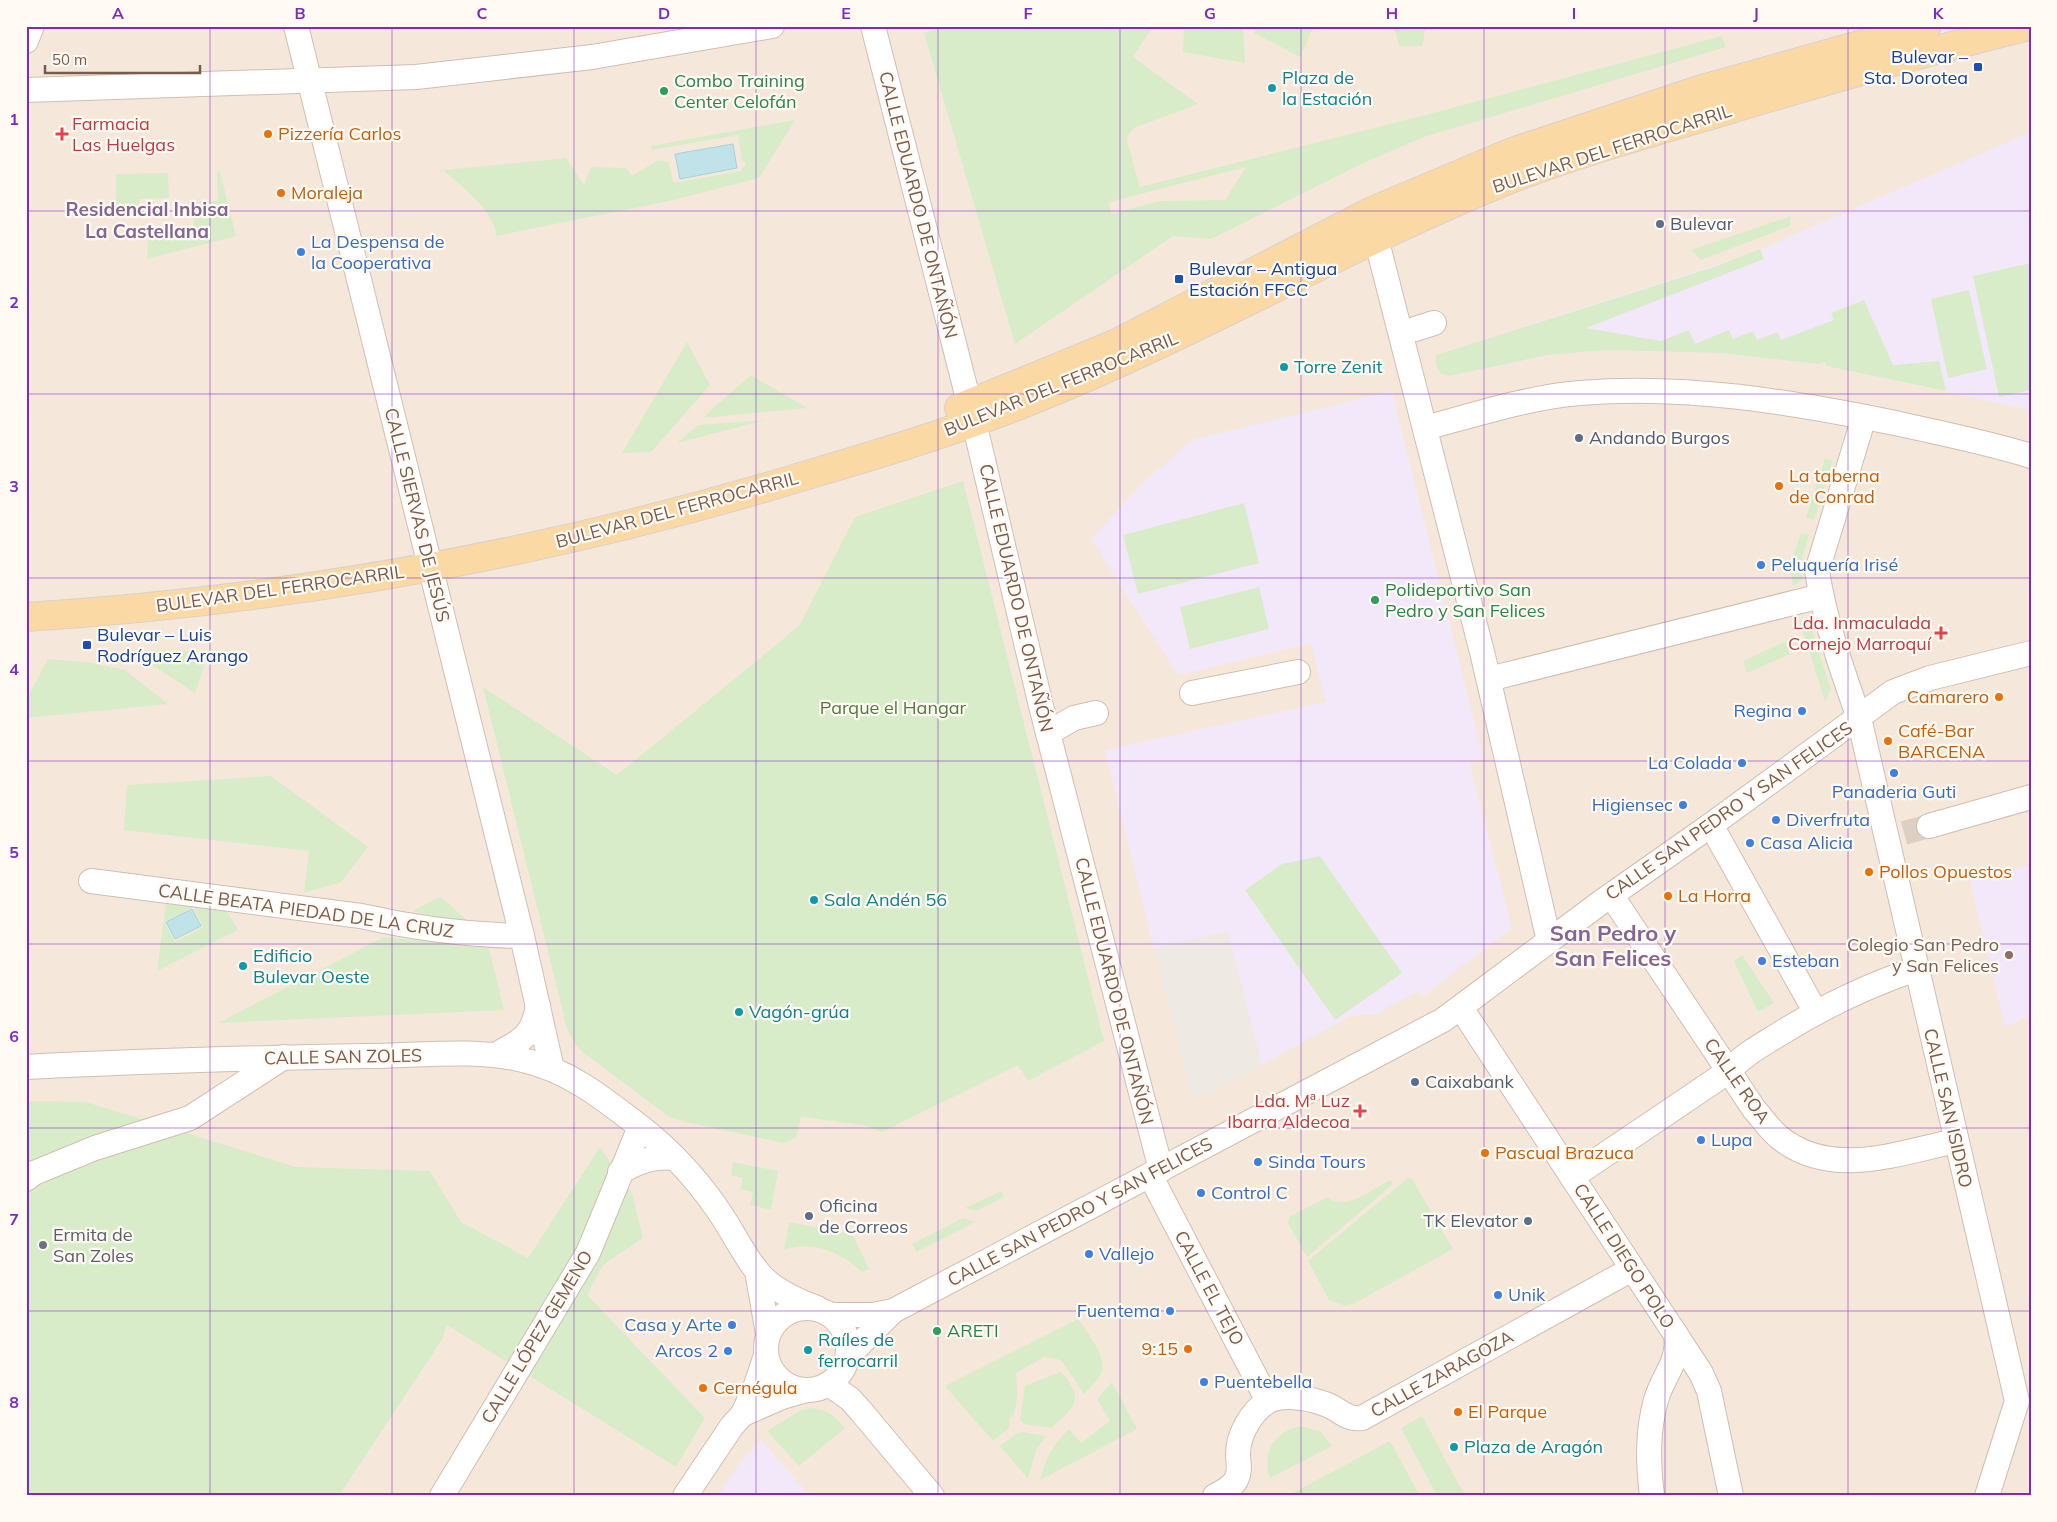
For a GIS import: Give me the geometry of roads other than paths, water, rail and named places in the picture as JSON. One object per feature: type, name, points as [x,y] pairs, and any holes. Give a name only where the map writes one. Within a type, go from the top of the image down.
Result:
[{"type":"main road","name":"BULEVAR DEL FERROCARRIL","points":[[26,599],[186,587],[428,559],[585,535],[688,510],[859,460],[971,413],[1115,344],[1363,215],[1412,192],[1504,155],[1699,90],[1927,26]]},
{"type":"main road","name":"BULEVAR DEL FERROCARRIL","points":[[971,413],[1079,380],[1180,335],[1376,238],[1504,182],[1618,143],[1759,101],[2029,26]]},
{"type":"main road","name":"BULEVAR DEL FERROCARRIL","points":[[26,617],[185,604],[307,588],[428,559]]},
{"type":"street","points":[[26,41],[32,26]]},
{"type":"street","name":"CALLE SIERVAS DE JESÚS","points":[[296,26],[522,936],[552,1069]]},
{"type":"street","points":[[26,90],[416,77],[514,68],[686,42],[772,26]]},
{"type":"street","name":"CALLE EDUARDO DE ONTAÑÓN","points":[[873,26],[971,413],[1155,1172]]},
{"type":"street","points":[[1376,238],[1489,679],[1549,941]]},
{"type":"street","points":[[1425,428],[1528,402],[1579,392],[1675,390],[1726,395],[1864,417],[1950,435],[2031,456]]},
{"type":"street","name":"CALLE SAN ISIDRO","points":[[1864,417],[1817,572],[1821,596],[1843,673],[1895,835],[1916,969],[2017,1401],[1987,1496]]},
{"type":"street","points":[[1489,679],[1821,596]]},
{"type":"street","name":"CALLE SAN PEDRO Y SAN FELICES","points":[[824,1311],[873,1315],[893,1311],[1435,1024],[1461,1008],[1611,895],[1898,689],[1930,678],[2031,653]]},
{"type":"street","points":[[1192,693],[1298,672]]},
{"type":"street","points":[[1048,733],[1074,718],[1096,713]]},
{"type":"street","points":[[1929,826],[2031,797]]},
{"type":"street","points":[[1711,825],[1815,1011]]},
{"type":"street","name":"CALLE BEATA PIEDAD DE LA CRUZ","points":[[91,881],[361,916],[392,924],[478,935],[522,936]]},
{"type":"street","name":"CALLE ROA","points":[[1611,895],[1754,1109],[1779,1137],[1804,1152],[1833,1160],[1859,1161],[1956,1141]]},
{"type":"street","points":[[368,936],[392,924]]},
{"type":"street","points":[[1572,1177],[1729,1071],[1741,1057],[1815,1011],[1868,986],[1916,969]]},
{"type":"street","name":"CALLE SIERVAS DE JESÚS","points":[[495,1055],[519,1042],[529,1033],[535,1021],[538,1004]]},
{"type":"street","name":"CALLE DIEGO POLO","points":[[1461,1008],[1701,1373],[1708,1390],[1731,1496]]},
{"type":"street","name":"CALLE SAN ZOLES","points":[[26,1067],[284,1057],[495,1055],[523,1060],[552,1069],[592,1090],[640,1127],[675,1158],[717,1208],[757,1272]]},
{"type":"street","points":[[26,1179],[34,1173],[95,1148],[190,1118],[284,1057]]},
{"type":"street","name":"CALLE LÓPEZ GEMENO","points":[[442,1496],[588,1253],[640,1127]]},
{"type":"street","points":[[620,1172],[648,1158],[658,1156],[675,1158]]},
{"type":"street","name":"CALLE EL TEJO","points":[[1155,1172],[1268,1401]]},
{"type":"street","name":"CALLE ZARAGOZA","points":[[1268,1401],[1287,1397],[1310,1400],[1330,1406],[1353,1419],[1362,1418],[1632,1269]]},
{"type":"street","points":[[743,1414],[782,1397],[818,1387],[841,1373],[848,1356],[848,1343],[845,1331],[824,1311],[783,1292],[757,1272]]},
{"type":"street","points":[[757,1272],[767,1344],[772,1370],[777,1377],[794,1388],[818,1387],[850,1399],[932,1496]]},
{"type":"street","points":[[685,1496],[732,1426],[743,1414],[756,1385],[767,1344],[780,1317],[800,1308],[824,1311]]},
{"type":"street","name":"CALLE SAN PEDRO Y SAN FELICES","points":[[848,1356],[893,1311]]},
{"type":"street","points":[[1652,1496],[1648,1468],[1652,1418],[1657,1397],[1676,1358],[1678,1348],[1676,1335]]},
{"type":"street","points":[[1215,1496],[1228,1489],[1235,1481],[1240,1472],[1238,1452],[1242,1432],[1253,1415],[1268,1401]]},
{"type":"water","points":[[733,144],[737,168],[680,179],[675,154]]},
{"type":"water","points":[[192,909],[201,926],[175,939],[166,922]]},
{"type":"tunnel","points":[[1904,833],[1929,826]]},
{"type":"place","name":"Bulevar – Sta. Dorotea","points":[[1978,67]]},
{"type":"place","name":"Plaza de la Estación","points":[[1272,88]]},
{"type":"place","name":"Combo Training Center Celofán","points":[[664,91]]},
{"type":"place","name":"Farmacia Las Huelgas","points":[[62,134]]},
{"type":"place","name":"Pizzería Carlos","points":[[268,134]]},
{"type":"place","name":"Moraleja","points":[[281,193]]},
{"type":"place","name":"Bulevar","points":[[1660,224]]},
{"type":"place","name":"La Despensa de la Cooperativa","points":[[301,252]]},
{"type":"place","name":"Bulevar – Antigua Estación FFCC","points":[[1179,279]]},
{"type":"place","name":"Torre Zenit","points":[[1284,367]]},
{"type":"place","name":"Andando Burgos","points":[[1579,438]]},
{"type":"place","name":"La taberna de Conrad","points":[[1779,486]]},
{"type":"place","name":"Peluquería Irisé","points":[[1761,565]]},
{"type":"place","name":"Polideportivo San Pedro y San Felices","points":[[1375,600]]},
{"type":"place","name":"Lda. Inmaculada Cornejo Marroquí","points":[[1941,633]]},
{"type":"place","name":"Bulevar – Luis Rodríguez Arango","points":[[87,645]]},
{"type":"place","name":"Camarero","points":[[1999,697]]},
{"type":"place","name":"Regina","points":[[1802,711]]},
{"type":"place","name":"Café-Bar BARCENA","points":[[1888,741]]},
{"type":"place","name":"La Colada","points":[[1742,763]]},
{"type":"place","name":"Panaderia Guti","points":[[1894,773]]},
{"type":"place","name":"Higiensec","points":[[1683,805]]},
{"type":"place","name":"Diverfruta","points":[[1776,820]]},
{"type":"place","name":"Casa Alicia","points":[[1750,843]]},
{"type":"place","name":"Pollos Opuestos","points":[[1869,872]]},
{"type":"place","name":"La Horra","points":[[1668,896]]},
{"type":"place","name":"Sala Andén 56","points":[[814,900]]},
{"type":"place","name":"Colegio San Pedro y San Felices","points":[[2009,955]]},
{"type":"place","name":"Esteban","points":[[1762,961]]},
{"type":"place","name":"Edificio Bulevar Oeste","points":[[243,966]]},
{"type":"place","name":"Vagón-grúa","points":[[739,1012]]},
{"type":"place","name":"Caixabank","points":[[1415,1082]]},
{"type":"place","name":"Lda. Mª Luz Ibarra Aldecoa","points":[[1360,1111]]},
{"type":"place","name":"Lupa","points":[[1701,1140]]},
{"type":"place","name":"Pascual Brazuca","points":[[1485,1153]]},
{"type":"place","name":"Sinda Tours","points":[[1258,1162]]},
{"type":"place","name":"Control C","points":[[1201,1193]]},
{"type":"place","name":"Oficina de Correos","points":[[809,1216]]},
{"type":"place","name":"TK Elevator","points":[[1528,1221]]},
{"type":"place","name":"Ermita de San Zoles","points":[[43,1245]]},
{"type":"place","name":"Vallejo","points":[[1089,1254]]},
{"type":"place","name":"Unik","points":[[1498,1295]]},
{"type":"place","name":"Fuentema","points":[[1170,1311]]},
{"type":"place","name":"Casa y Arte","points":[[732,1325]]},
{"type":"place","name":"ARETI","points":[[937,1331]]},
{"type":"place","name":"9:15","points":[[1188,1349]]},
{"type":"place","name":"Raíles de ferrocarril","points":[[808,1350]]},
{"type":"place","name":"Arcos 2","points":[[728,1351]]},
{"type":"place","name":"Puentebella","points":[[1204,1382]]},
{"type":"place","name":"Cernégula","points":[[703,1388]]},
{"type":"place","name":"El Parque","points":[[1458,1412]]},
{"type":"place","name":"Plaza de Aragón","points":[[1454,1447]]},
{"type":"district","name":"Residencial Inbisa La Castellana","points":[[147,220]]},
{"type":"district","name":"San Pedro y San Felices","points":[[1613,946]]},
{"type":"park label","name":"Parque el Hangar","points":[[893,708]]}]
